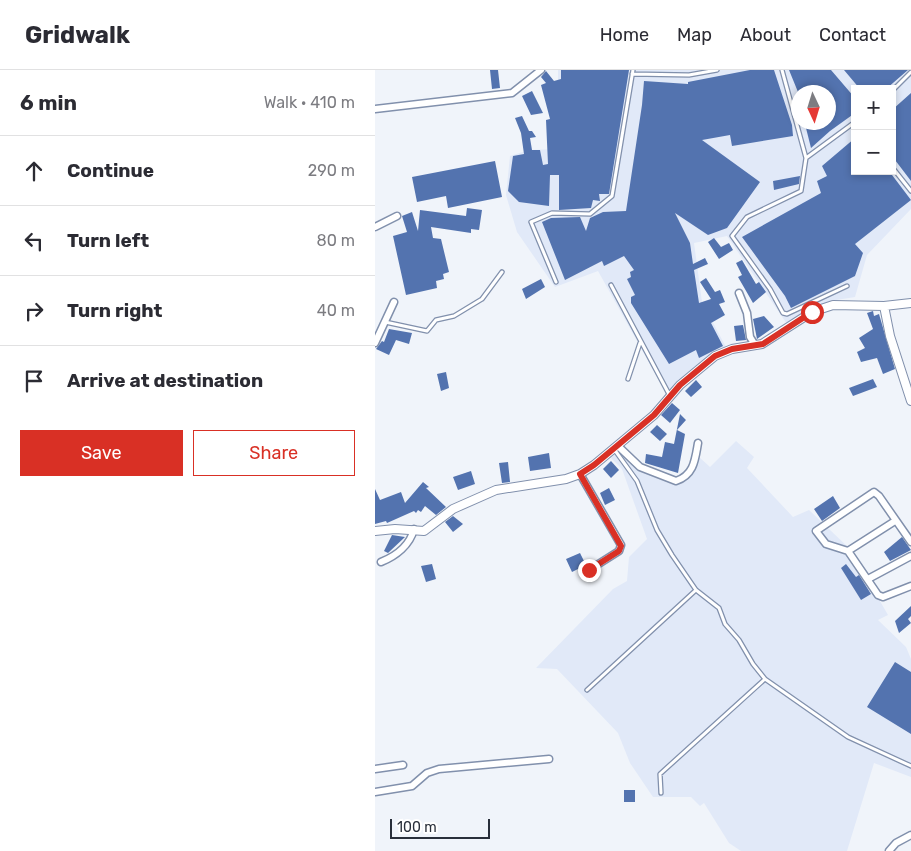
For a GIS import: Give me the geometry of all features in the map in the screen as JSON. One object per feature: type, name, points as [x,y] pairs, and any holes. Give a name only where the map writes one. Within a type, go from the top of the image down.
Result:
[{"type":"street","points":[[375,109],[512,93],[541,70]]},
{"type":"street","points":[[375,227],[397,216]]},
{"type":"street","points":[[739,292],[747,313],[750,337],[755,345]]},
{"type":"street","points":[[375,343],[394,302]]},
{"type":"street","points":[[375,531],[428,530],[453,509],[496,490],[566,479],[580,474],[616,448],[654,415],[670,396],[715,356],[732,349],[763,344],[812,312],[833,305],[884,306],[911,303]]},
{"type":"street","points":[[884,306],[890,336],[911,401]]},
{"type":"street","points":[[616,448],[640,467],[675,481],[689,474],[694,466],[698,443]]},
{"type":"street","points":[[580,474],[621,546],[619,551],[589,570]]},
{"type":"street","points":[[911,542],[879,496],[874,492],[816,530],[826,544],[849,551],[878,596],[883,597],[911,586]]},
{"type":"street","points":[[849,551],[895,521]]},
{"type":"street","points":[[381,562],[398,554],[413,536],[414,529]]},
{"type":"street","points":[[868,579],[911,556]]},
{"type":"street","points":[[375,792],[412,786],[427,773],[439,769],[549,759]]},
{"type":"street","points":[[375,769],[403,765]]},
{"type":"street","points":[[889,851],[896,843],[911,835]]},
{"type":"lane","points":[[556,282],[531,222],[552,213],[590,214],[613,196],[633,72],[689,75],[717,70]]},
{"type":"lane","points":[[782,70],[806,158],[801,191],[747,216],[731,236],[770,290],[783,313],[787,314],[847,286]]},
{"type":"lane","points":[[896,87],[911,72]]},
{"type":"lane","points":[[806,158],[851,125]]},
{"type":"lane","points":[[896,172],[911,191]]},
{"type":"lane","points":[[385,322],[427,331],[437,320],[454,316],[482,300],[502,272]]},
{"type":"lane","points":[[611,285],[670,396]]},
{"type":"lane","points":[[628,379],[641,342]]},
{"type":"lane","points":[[616,448],[637,481],[657,530],[696,590],[719,608],[725,624],[739,640],[753,664],[765,678],[848,737],[911,766]]},
{"type":"lane","points":[[587,690],[696,590]]},
{"type":"lane","points":[[661,793],[660,774],[765,678]]},
{"type":"shaded area","points":[[558,70],[911,70],[911,209],[867,255],[855,297],[830,301],[787,324],[727,236],[694,243],[702,302],[727,349],[699,363],[666,393],[598,271],[555,287],[517,232],[506,195],[510,156],[529,150],[558,149]]},
{"type":"shaded area","points":[[736,441],[754,457],[747,468],[793,517],[809,510],[850,549],[888,615],[878,620],[906,647],[911,659],[911,777],[874,763],[847,851],[741,851],[729,843],[704,803],[700,806],[691,797],[653,797],[630,763],[618,733],[557,669],[536,668],[613,589],[627,581],[629,557],[647,539],[622,469],[611,458],[618,450],[642,472],[672,484],[692,476],[698,456],[710,467]]},
{"type":"building","points":[[490,70],[498,70],[500,88],[492,89]]},
{"type":"building","points":[[561,70],[629,70],[609,194],[599,194],[600,201],[593,200],[591,208],[559,210],[559,175],[550,175],[549,206],[519,202],[508,191],[513,156],[524,154],[521,133],[515,118],[522,116],[529,131],[532,131],[536,137],[530,138],[532,150],[540,150],[543,165],[548,164],[546,120],[550,119],[541,85],[546,83],[541,77],[546,71],[554,81],[561,79]]},
{"type":"building","points":[[750,70],[774,70],[791,122],[793,136],[732,146],[730,135],[702,140],[760,182],[727,228],[708,235],[675,213],[690,243],[693,264],[705,258],[708,264],[694,270],[699,303],[711,299],[700,282],[706,278],[715,292],[720,290],[725,302],[719,304],[725,315],[711,323],[723,346],[699,358],[696,350],[669,364],[631,303],[631,297],[635,295],[627,279],[631,277],[630,272],[634,270],[624,256],[604,266],[602,261],[565,280],[542,222],[551,218],[580,217],[586,231],[590,218],[603,212],[626,211],[644,81],[688,84],[688,82]]},
{"type":"building","points":[[789,70],[831,70],[851,93],[851,116],[836,127],[836,85],[795,85]]},
{"type":"building","points":[[844,70],[908,70],[891,85],[857,85]]},
{"type":"building","points":[[532,91],[543,113],[531,115],[522,96]]},
{"type":"building","points":[[911,93],[911,181],[896,161],[896,106]]},
{"type":"building","points":[[806,130],[831,130],[830,131],[811,148]]},
{"type":"building","points":[[851,141],[851,175],[892,175],[911,200],[855,244],[863,253],[855,276],[791,308],[785,296],[742,237],[821,193],[817,181],[827,176],[822,166]]},
{"type":"building","points":[[495,161],[502,197],[448,208],[446,196],[417,202],[412,177]]},
{"type":"building","points":[[800,176],[799,184],[774,190],[773,181]]},
{"type":"building","points":[[467,208],[482,210],[479,230],[471,229],[471,233],[431,227],[433,238],[441,239],[449,272],[443,274],[444,279],[436,281],[437,288],[406,295],[393,236],[407,232],[402,216],[412,212],[418,231],[420,210],[466,216]]},
{"type":"building","points":[[714,238],[721,247],[729,243],[733,250],[719,259],[708,242]]},
{"type":"building","points":[[742,260],[756,284],[759,282],[766,292],[753,303],[738,277],[742,275],[736,263]]},
{"type":"building","points":[[541,279],[545,287],[526,299],[522,289]]},
{"type":"building","points":[[873,311],[874,316],[879,314],[895,369],[883,374],[877,358],[861,362],[857,352],[865,348],[859,338],[873,329],[867,313]]},
{"type":"building","points":[[764,316],[774,327],[757,339],[753,319]]},
{"type":"building","points":[[743,325],[746,340],[736,341],[734,326]]},
{"type":"building","points":[[389,329],[412,333],[409,344],[396,340],[389,355],[376,349],[382,341],[384,342]]},
{"type":"building","points":[[446,372],[449,388],[441,391],[437,374]]},
{"type":"building","points":[[873,379],[877,387],[853,396],[849,388]]},
{"type":"building","points":[[696,380],[702,387],[691,397],[685,391]]},
{"type":"building","points":[[672,403],[680,410],[670,423],[661,415]]},
{"type":"building","points":[[680,414],[686,420],[677,430],[685,434],[678,473],[645,463],[646,454],[662,457],[665,442],[674,444]]},
{"type":"building","points":[[657,425],[667,434],[660,441],[650,432]]},
{"type":"building","points":[[549,453],[551,468],[530,471],[528,457]]},
{"type":"building","points":[[611,461],[619,470],[611,478],[603,469]]},
{"type":"building","points":[[508,462],[510,482],[502,483],[499,463]]},
{"type":"building","points":[[471,471],[475,484],[458,490],[453,477]]},
{"type":"building","points":[[423,482],[429,487],[426,488],[446,507],[436,515],[425,506],[421,512],[418,510],[416,513],[414,511],[387,523],[386,521],[375,524],[375,489],[380,500],[401,492],[405,503]]},
{"type":"building","points":[[609,488],[615,500],[605,505],[600,493]]},
{"type":"building","points":[[833,496],[840,508],[822,521],[814,509]]},
{"type":"building","points":[[453,516],[463,524],[453,532],[445,522]]},
{"type":"building","points":[[392,535],[405,537],[388,553],[384,551]]},
{"type":"building","points":[[902,537],[911,550],[890,561],[884,552]]},
{"type":"building","points":[[580,553],[586,565],[572,572],[566,559]]},
{"type":"building","points":[[432,564],[436,579],[426,582],[421,566]]},
{"type":"building","points":[[846,564],[856,577],[859,575],[871,594],[861,600],[841,568]]},
{"type":"building","points":[[911,606],[911,616],[908,619],[911,623],[899,633],[895,621]]},
{"type":"building","points":[[895,662],[911,672],[911,734],[867,707]]},
{"type":"building","points":[[624,790],[635,790],[635,802],[624,802]]},
{"type":"route","points":[[589,570],[619,551],[621,546],[580,474],[618,446],[654,415],[680,385],[703,364],[715,356],[732,349],[763,344],[812,312]]}]
